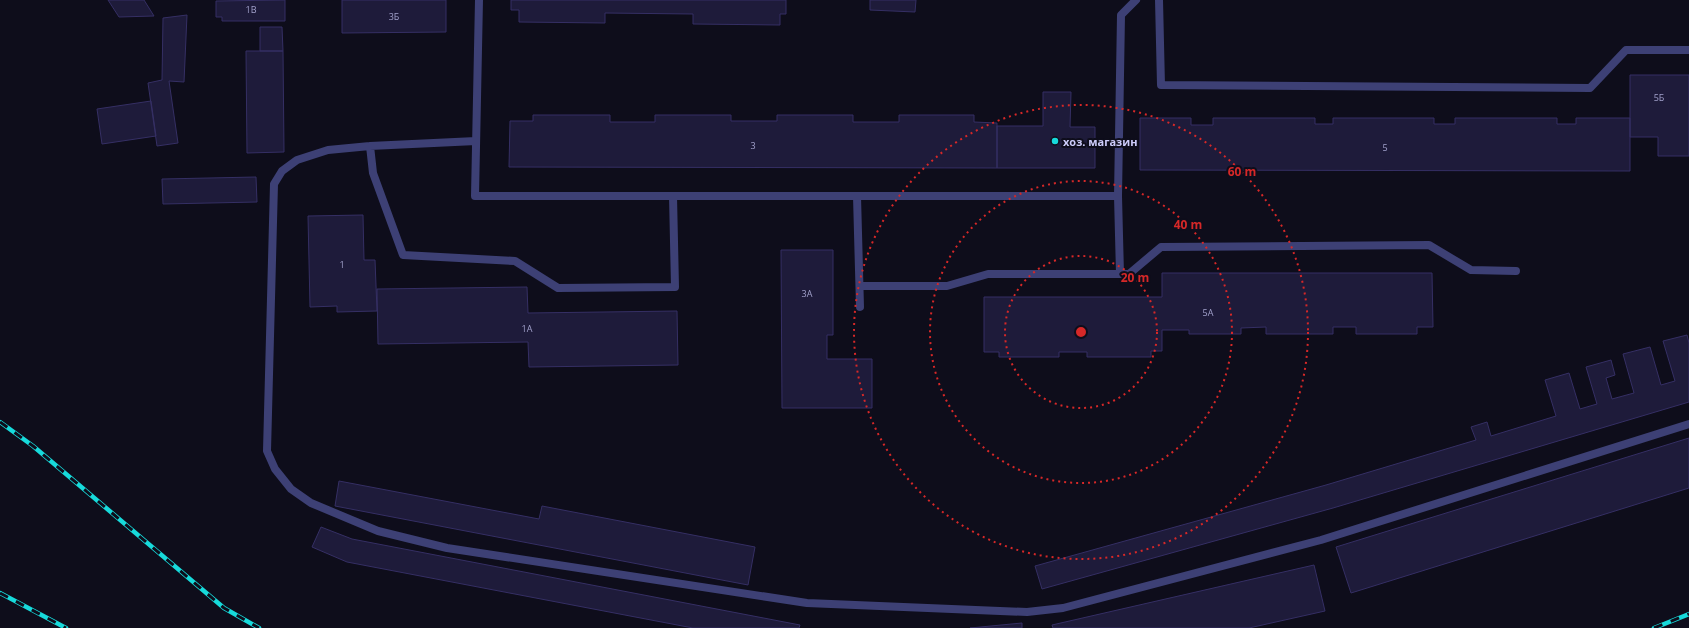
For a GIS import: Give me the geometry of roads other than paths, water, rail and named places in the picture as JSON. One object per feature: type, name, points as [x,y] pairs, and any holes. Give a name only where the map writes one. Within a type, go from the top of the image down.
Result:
[{"type":"lane","points":[[479,0],[476,196],[1118,196]]},
{"type":"lane","points":[[1120,274],[1118,196],[1121,15],[1136,0]]},
{"type":"lane","points":[[1159,0],[1161,85],[1590,88],[1626,50],[1689,50]]},
{"type":"lane","points":[[476,141],[370,146],[328,150],[297,160],[282,171],[274,184],[267,451],[274,469],[290,490],[311,503],[378,531],[447,548],[807,603],[1027,612],[1063,608],[1321,540],[1689,424]]},
{"type":"lane","points":[[370,146],[374,173],[403,255],[514,261],[558,288],[675,287],[673,196]]},
{"type":"lane","points":[[857,196],[860,307]]},
{"type":"lane","points":[[860,286],[947,286],[988,274],[1129,274],[1161,247],[1429,244],[1471,270],[1516,271]]},
{"type":"railway","points":[[0,422],[33,446],[224,608],[259,628]]},
{"type":"railway","points":[[0,593],[66,628]]},
{"type":"railway","points":[[1654,628],[1689,614]]},
{"type":"place","name":"хоз. магазин","points":[[1055,141]]}]
